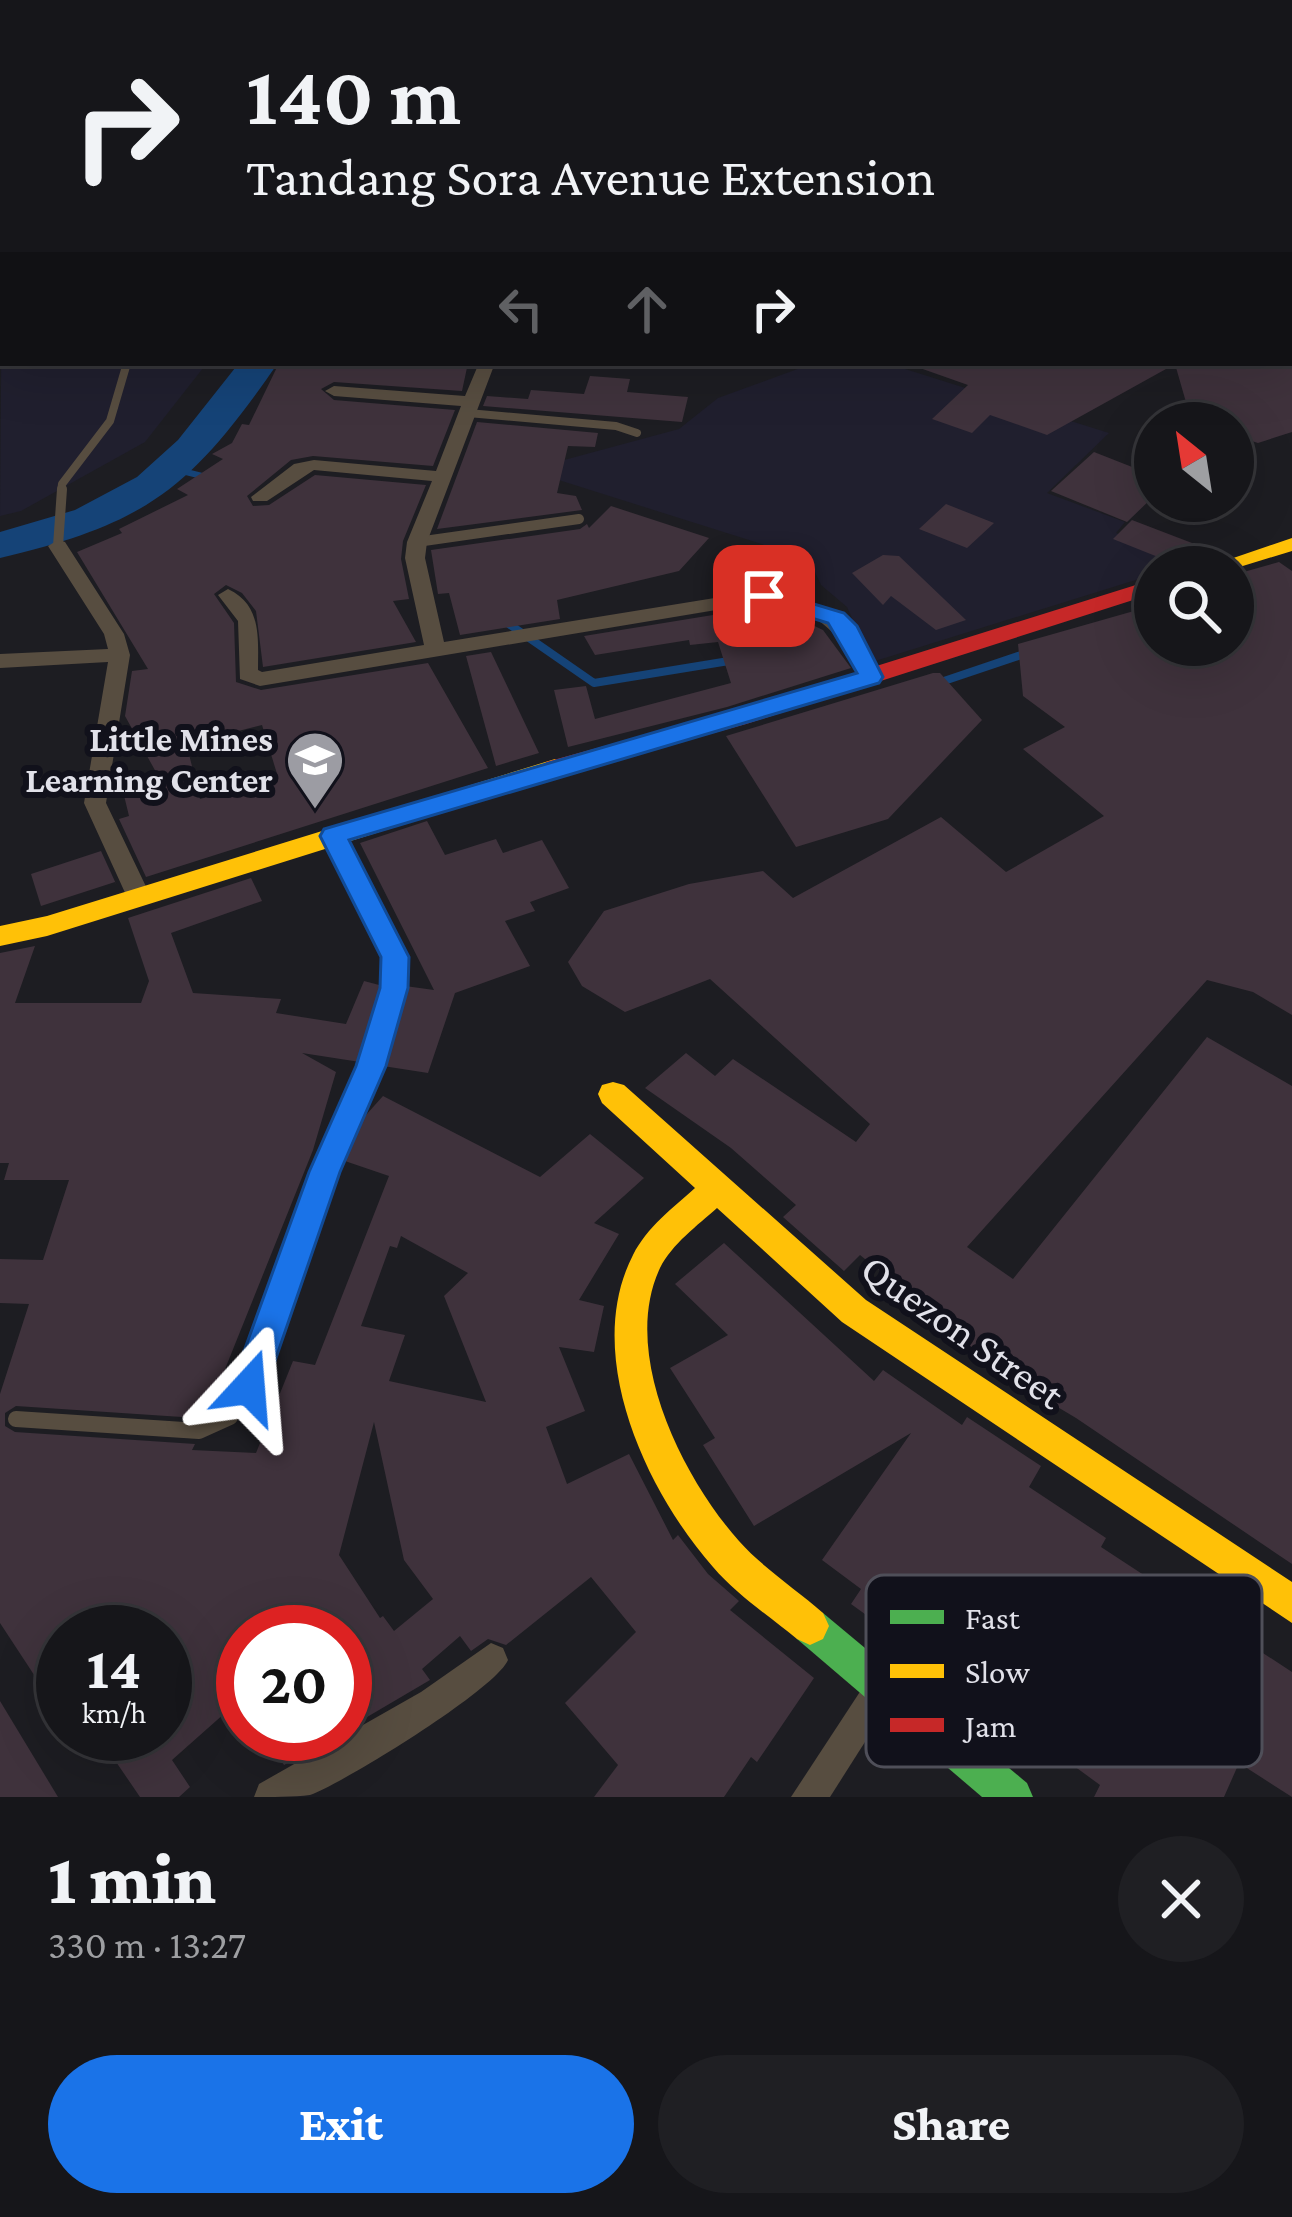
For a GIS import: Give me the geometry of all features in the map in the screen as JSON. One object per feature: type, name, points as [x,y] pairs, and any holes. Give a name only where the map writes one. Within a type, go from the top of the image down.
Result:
[{"type":"main road","points":[[1254,556],[1292,544]]},
{"type":"main road","points":[[0,936],[871,677],[1134,593]]},
{"type":"main road","name":"Quezon Street","points":[[613,1094],[714,1190],[854,1311],[1249,1575]]},
{"type":"main road","points":[[714,1190],[647,1260],[635,1293],[630,1331],[647,1418],[686,1501],[727,1555],[866,1677]]},
{"type":"main road","name":"Quezon Street","points":[[1262,1584],[1292,1604]]},
{"type":"main road","points":[[975,1767],[1012,1797]]},
{"type":"street","points":[[435,650],[415,558],[417,542],[486,366]]},
{"type":"street","points":[[334,391],[470,407]]},
{"type":"street","points":[[260,497],[300,468],[314,465],[443,477]]},
{"type":"street","points":[[58,546],[114,634],[120,656],[95,802],[140,897]]},
{"type":"street","points":[[228,595],[248,620],[248,674],[260,679],[764,596],[836,618],[845,626],[871,677]]},
{"type":"street","points":[[0,661],[120,656]]},
{"type":"street","points":[[272,1797],[433,1704],[491,1660]]},
{"type":"street","points":[[809,1797],[866,1712]]},
{"type":"lane","points":[[58,546],[62,484],[110,421],[126,366]]},
{"type":"lane","points":[[470,407],[638,433]]},
{"type":"lane","points":[[417,542],[579,519]]},
{"type":"lane","points":[[16,1419],[199,1431],[230,1418],[249,1387],[325,1172],[371,1066],[394,988],[395,957],[334,836]]},
{"type":"shaded area","points":[[1,366],[205,366],[145,442],[21,511],[0,516]]},
{"type":"shaded area","points":[[806,366],[896,366],[1109,433],[1047,493],[1125,522],[1116,533],[1145,544],[1156,534],[1188,546],[1134,546],[1134,581],[872,662],[847,607],[821,585],[809,559],[527,470],[679,429],[718,398]]},
{"type":"building","points":[[278,366],[467,366],[462,391],[334,382],[321,389],[334,400],[455,410],[433,466],[313,456],[291,460],[247,496],[253,506],[269,505],[315,475],[426,485],[403,541],[401,559],[409,599],[393,601],[416,642],[263,667],[256,611],[242,593],[226,585],[214,594],[234,623],[236,682],[261,690],[428,663],[488,768],[146,877],[119,819],[129,816],[121,783],[157,774],[125,716],[132,671],[148,669],[77,552],[122,533],[119,529],[188,495],[177,489],[223,459],[212,454],[232,443],[242,424],[249,425]],"holes":[[[262,725],[278,777],[200,799],[188,750],[201,746],[199,741]]]},
{"type":"building","points":[[917,366],[1171,366],[1047,435],[990,415],[972,433],[932,419],[968,385]]},
{"type":"building","points":[[1176,366],[1292,366],[1292,432],[1254,442],[1254,402],[1186,402]]},
{"type":"building","points":[[590,376],[630,379],[627,392],[688,397],[682,422],[483,406],[487,396],[528,399],[531,390],[584,394]]},
{"type":"building","points":[[477,422],[598,433],[595,447],[568,446],[557,493],[576,496],[582,510],[437,529]]},
{"type":"building","points":[[1094,452],[1134,468],[1134,515],[1127,522],[1051,491]]},
{"type":"building","points":[[946,504],[994,523],[967,548],[919,529]]},
{"type":"building","points":[[611,506],[709,538],[679,571],[557,600],[560,619],[460,635],[449,593],[438,594],[431,550],[580,529],[587,524],[589,528]]},
{"type":"building","points":[[1132,520],[1200,546],[1134,547],[1113,539]]},
{"type":"building","points":[[883,555],[899,556],[966,620],[936,630],[891,596],[883,605],[852,573]]},
{"type":"building","points":[[1279,562],[1292,571],[1292,1015],[1253,992],[1207,980],[967,1247],[1013,1279],[1207,1037],[1292,1086],[1292,1564],[1076,1418],[994,1369],[997,1365],[929,1317],[932,1313],[860,1255],[844,1271],[783,1217],[796,1205],[731,1148],[645,1088],[686,1053],[715,1076],[733,1059],[856,1142],[870,1124],[710,979],[625,1012],[582,986],[568,962],[604,911],[689,884],[763,871],[793,898],[941,817],[1006,872],[1104,816],[1023,749],[1065,727],[1023,696],[1018,644],[1134,611],[1134,666],[1254,666],[1254,569]]},
{"type":"building","points":[[762,607],[731,643],[785,612],[823,630],[851,668],[727,707],[568,747],[554,690],[586,686],[595,719],[731,683],[718,642],[690,645],[689,640],[595,655],[584,636]]},
{"type":"building","points":[[491,652],[539,753],[496,766],[466,656]]},
{"type":"building","points":[[940,673],[982,720],[888,819],[796,847],[726,736]]},
{"type":"building","points":[[427,821],[445,855],[496,839],[503,853],[542,840],[569,888],[530,902],[535,911],[505,921],[530,966],[455,993],[428,1073],[383,1066],[405,986],[434,990],[360,843]]},
{"type":"building","points":[[101,851],[117,886],[115,882],[41,906],[31,874]]},
{"type":"building","points":[[251,878],[262,901],[171,933],[193,993],[281,999],[276,1013],[346,1024],[364,981],[383,986],[360,1062],[302,1053],[336,1072],[313,1150],[207,1414],[197,1418],[16,1406],[5,1413],[5,1426],[15,1432],[195,1444],[192,1450],[256,1453],[293,1361],[315,1365],[389,1176],[342,1160],[357,1125],[383,1096],[540,1177],[590,1134],[644,1178],[594,1223],[619,1234],[579,1300],[604,1306],[594,1352],[559,1347],[585,1411],[546,1427],[567,1484],[629,1454],[673,1540],[678,1535],[708,1574],[739,1601],[730,1610],[814,1678],[757,1762],[751,1757],[724,1797],[594,1797],[618,1765],[565,1703],[636,1632],[591,1577],[506,1645],[488,1639],[471,1651],[460,1636],[422,1669],[430,1680],[372,1714],[372,1606],[394,1631],[433,1599],[404,1560],[374,1422],[339,1555],[372,1605],[216,1605],[216,1721],[192,1742],[192,1605],[36,1605],[36,1678],[0,1623],[0,1394],[29,1304],[0,1303],[0,1259],[43,1260],[69,1180],[4,1180],[9,1163],[0,1163],[0,953],[35,946],[15,1003],[141,1003],[149,981],[128,918]],"holes":[[[401,1236],[468,1273],[444,1296],[486,1402],[389,1381],[405,1335],[361,1326],[390,1246],[397,1248]]]},
{"type":"building","points":[[724,1243],[874,1381],[883,1370],[962,1425],[967,1417],[1041,1466],[1029,1487],[1106,1538],[1101,1547],[1144,1575],[866,1575],[866,1615],[851,1604],[861,1589],[822,1560],[911,1433],[754,1526],[703,1445],[715,1438],[670,1368],[728,1335],[675,1284]]},
{"type":"building","points":[[1262,1652],[1292,1672],[1292,1797],[1245,1767],[1262,1767]]},
{"type":"building","points":[[0,1701],[58,1797],[0,1797]]},
{"type":"building","points":[[115,1761],[173,1761],[190,1787],[179,1797],[140,1797]]},
{"type":"building","points":[[1075,1767],[1237,1767],[1224,1797],[1094,1797],[1100,1785]]},
{"type":"waterway","points":[[0,545],[90,519],[152,486],[192,448],[256,366]]},
{"type":"waterway","points":[[174,469],[210,478]]},
{"type":"waterway","points":[[503,620],[594,683],[735,660]]},
{"type":"waterway","points":[[938,683],[1030,652]]},
{"type":"traffic: fast","points":[[810,1626],[866,1673]]},
{"type":"traffic: fast","points":[[977,1767],[1013,1797]]},
{"type":"traffic: slow","points":[[1254,556],[1292,544]]},
{"type":"traffic: slow","points":[[0,936],[47,926],[555,768]]},
{"type":"traffic: slow","points":[[613,1094],[854,1311],[1249,1575]]},
{"type":"traffic: slow","points":[[714,1190],[667,1235],[645,1265],[634,1300],[637,1377],[663,1456],[704,1526],[735,1564],[810,1626]]},
{"type":"traffic: slow","points":[[1262,1584],[1292,1604]]},
{"type":"traffic: jam","points":[[555,768],[737,718],[1134,593]]},
{"type":"place","name":"Little Mines Learning Center","points":[[315,811]]},
{"type":"route","points":[[249,1387],[325,1172],[371,1066],[394,988],[395,957],[334,836],[458,795],[871,677],[845,626],[836,618],[764,596]]}]
